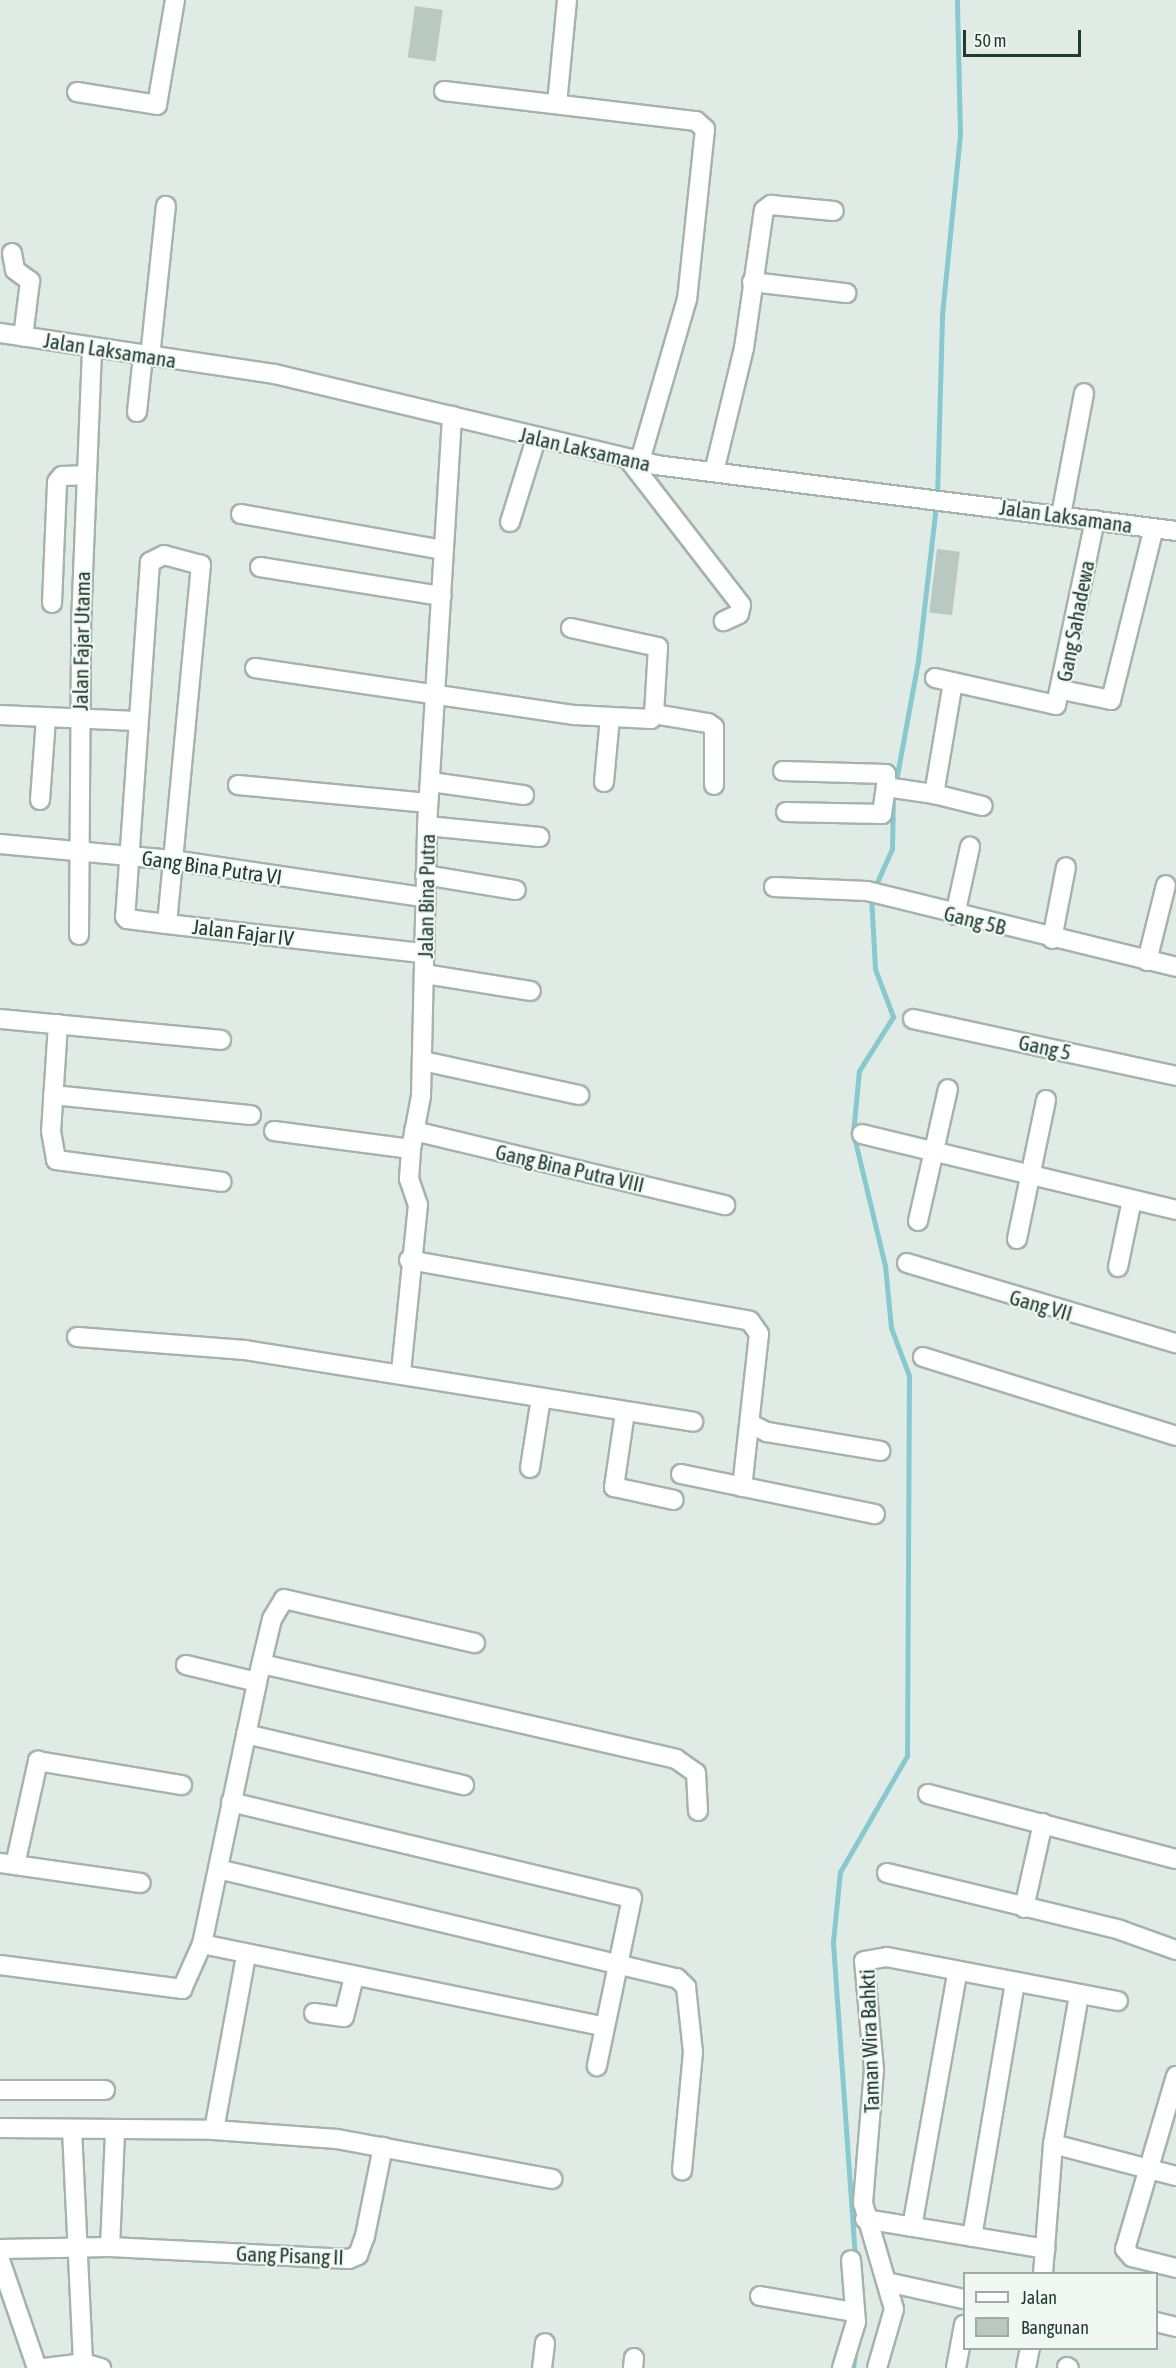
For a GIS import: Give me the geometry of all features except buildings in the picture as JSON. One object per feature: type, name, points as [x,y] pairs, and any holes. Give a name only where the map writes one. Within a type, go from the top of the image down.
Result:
[{"type":"street","points":[[77,92],[157,105],[175,0]]},
{"type":"street","points":[[557,104],[567,0]]},
{"type":"street","points":[[444,91],[696,121],[707,133],[687,299],[635,461],[741,604],[739,614],[724,621]]},
{"type":"street","points":[[137,412],[147,356],[166,206]]},
{"type":"street","points":[[714,472],[744,348],[752,282],[766,207],[834,211]]},
{"type":"street","points":[[12,253],[15,270],[30,281],[23,337]]},
{"type":"street","points":[[752,282],[846,293]]},
{"type":"street","name":"Jalan Laksamana","points":[[0,333],[275,374],[452,416],[536,439],[635,461],[1176,531]]},
{"type":"street","name":"Jalan Fajar Utama","points":[[80,935],[77,853],[85,475],[92,348]]},
{"type":"street","points":[[1061,515],[1084,393]]},
{"type":"street","name":"Jalan Bina Putra","points":[[401,1372],[409,1260],[418,1205],[409,1179],[423,1061],[425,974],[423,953],[427,826],[439,694],[452,416]]},
{"type":"street","points":[[510,522],[536,439]]},
{"type":"street","points":[[52,603],[57,482],[62,476],[85,475]]},
{"type":"street","points":[[241,514],[444,550]]},
{"type":"street","name":"Gang Sahadewa","points":[[935,678],[1053,706],[1062,690],[1095,520]]},
{"type":"street","points":[[1062,690],[1112,700],[1154,528]]},
{"type":"street","points":[[128,855],[136,721],[150,562],[164,555],[193,558],[201,565],[167,924]]},
{"type":"street","points":[[260,567],[442,596]]},
{"type":"street","points":[[571,628],[658,647],[654,714]]},
{"type":"street","points":[[255,668],[610,717],[654,714],[714,727],[714,785]]},
{"type":"street","points":[[934,794],[953,682]]},
{"type":"street","points":[[0,716],[46,720],[80,718],[136,721]]},
{"type":"street","points":[[604,782],[610,717]]},
{"type":"street","points":[[40,800],[46,720]]},
{"type":"street","points":[[783,771],[886,774],[882,814],[786,812]]},
{"type":"street","points":[[431,782],[524,795]]},
{"type":"street","points":[[238,785],[428,804]]},
{"type":"street","points":[[886,788],[934,794],[983,806]]},
{"type":"street","points":[[427,826],[539,837]]},
{"type":"street","name":"Gang Bina Putra VI","points":[[0,844],[77,853],[172,860],[424,897]]},
{"type":"street","points":[[955,915],[970,847]]},
{"type":"street","name":"Jalan Fajar IV","points":[[128,855],[124,915],[167,924],[423,953]]},
{"type":"street","points":[[1052,939],[1066,867]]},
{"type":"street","points":[[425,875],[516,890]]},
{"type":"street","points":[[1147,961],[1166,885]]},
{"type":"street","name":"Gang 5B","points":[[774,887],[874,893],[1052,939],[1176,967]]},
{"type":"street","points":[[425,974],[531,991]]},
{"type":"street","points":[[0,1018],[221,1040]]},
{"type":"street","name":"Gang 5","points":[[913,1019],[1176,1076]]},
{"type":"street","points":[[58,1024],[53,1095],[56,1160],[222,1182]]},
{"type":"street","points":[[423,1061],[579,1095]]},
{"type":"street","points":[[918,1221],[948,1089]]},
{"type":"street","points":[[53,1095],[251,1115]]},
{"type":"street","points":[[1017,1239],[1046,1100]]},
{"type":"street","name":"Gang Bina Putra VIII","points":[[274,1131],[412,1140],[726,1205]]},
{"type":"street","points":[[862,1134],[1029,1177],[1176,1210]]},
{"type":"street","points":[[1118,1267],[1132,1200]]},
{"type":"street","points":[[409,1260],[750,1322],[759,1334],[751,1424],[742,1487]]},
{"type":"street","name":"Gang VII","points":[[907,1263],[1176,1343]]},
{"type":"street","points":[[77,1337],[245,1350],[401,1372],[541,1398],[693,1422]]},
{"type":"street","points":[[923,1358],[1176,1436]]},
{"type":"street","points":[[530,1468],[541,1398]]},
{"type":"street","points":[[625,1412],[614,1487],[674,1500]]},
{"type":"street","points":[[751,1424],[767,1432],[880,1451]]},
{"type":"street","points":[[681,1474],[875,1514]]},
{"type":"street","points":[[0,1965],[175,1990],[186,1983],[202,1944],[259,1673],[278,1606],[294,1597],[475,1642]]},
{"type":"street","points":[[186,1665],[259,1673],[676,1759],[696,1773],[698,1811]]},
{"type":"street","points":[[246,1734],[464,1785]]},
{"type":"street","points":[[141,1883],[8,1864],[38,1761],[182,1785]]},
{"type":"street","points":[[928,1794],[1176,1859]]},
{"type":"street","points":[[231,1802],[626,1894],[634,1904],[603,2026],[597,2066]]},
{"type":"street","points":[[1024,1908],[1043,1823]]},
{"type":"street","points":[[218,1869],[618,1968],[677,1978],[687,1987],[693,2070],[682,2170]]},
{"type":"street","points":[[887,1873],[1175,1945]]},
{"type":"street","points":[[202,1944],[246,1955],[603,2026]]},
{"type":"street","points":[[214,2130],[246,1955]]},
{"type":"street","name":"Taman Wira Bahkti","points":[[877,2368],[893,2319],[891,2283],[866,2218],[874,2070],[864,1962],[887,1957],[957,1974],[1118,2001]]},
{"type":"street","points":[[912,2227],[957,1974]]},
{"type":"street","points":[[314,2013],[344,2017],[354,1977]]},
{"type":"street","points":[[972,2236],[1015,1984]]},
{"type":"street","points":[[1042,2272],[1053,2144],[1079,1995]]},
{"type":"street","points":[[1176,2076],[1171,2107],[1146,2168],[1126,2252],[1176,2268]]},
{"type":"street","points":[[0,2090],[105,2090]]},
{"type":"street","points":[[0,2128],[115,2131],[214,2130],[383,2147],[552,2178]]},
{"type":"street","points":[[72,2130],[74,2252],[83,2363]]},
{"type":"street","points":[[0,2249],[74,2252],[110,2247],[115,2131]]},
{"type":"street","points":[[1053,2144],[1176,2176]]},
{"type":"street","name":"Gang Pisang II","points":[[110,2247],[355,2257],[365,2236],[383,2147]]},
{"type":"street","points":[[866,2218],[1046,2249]]},
{"type":"street","points":[[0,2260],[37,2368]]},
{"type":"street","points":[[842,2368],[855,2312],[851,2260]]},
{"type":"street","points":[[891,2283],[963,2299]]},
{"type":"street","points":[[759,2296],[855,2312]]},
{"type":"street","points":[[1158,2322],[1176,2327]]},
{"type":"street","points":[[956,2368],[963,2330]]},
{"type":"street","points":[[542,2368],[545,2343]]},
{"type":"street","points":[[1026,2368],[1030,2350]]},
{"type":"street","points":[[44,2368],[83,2363],[101,2368]]},
{"type":"waterway","points":[[937,497],[942,315],[960,135],[957,0]]},
{"type":"waterway","points":[[896,781],[918,661],[936,505]]},
{"type":"waterway","points":[[874,889],[892,849],[893,796]]},
{"type":"waterway","points":[[855,2258],[833,1942],[840,1872],[907,1756],[909,1376],[891,1328],[885,1266],[853,1133],[859,1071],[893,1017],[875,969],[871,896]]},
{"type":"waterway","points":[[853,2368],[855,2353]]}]
